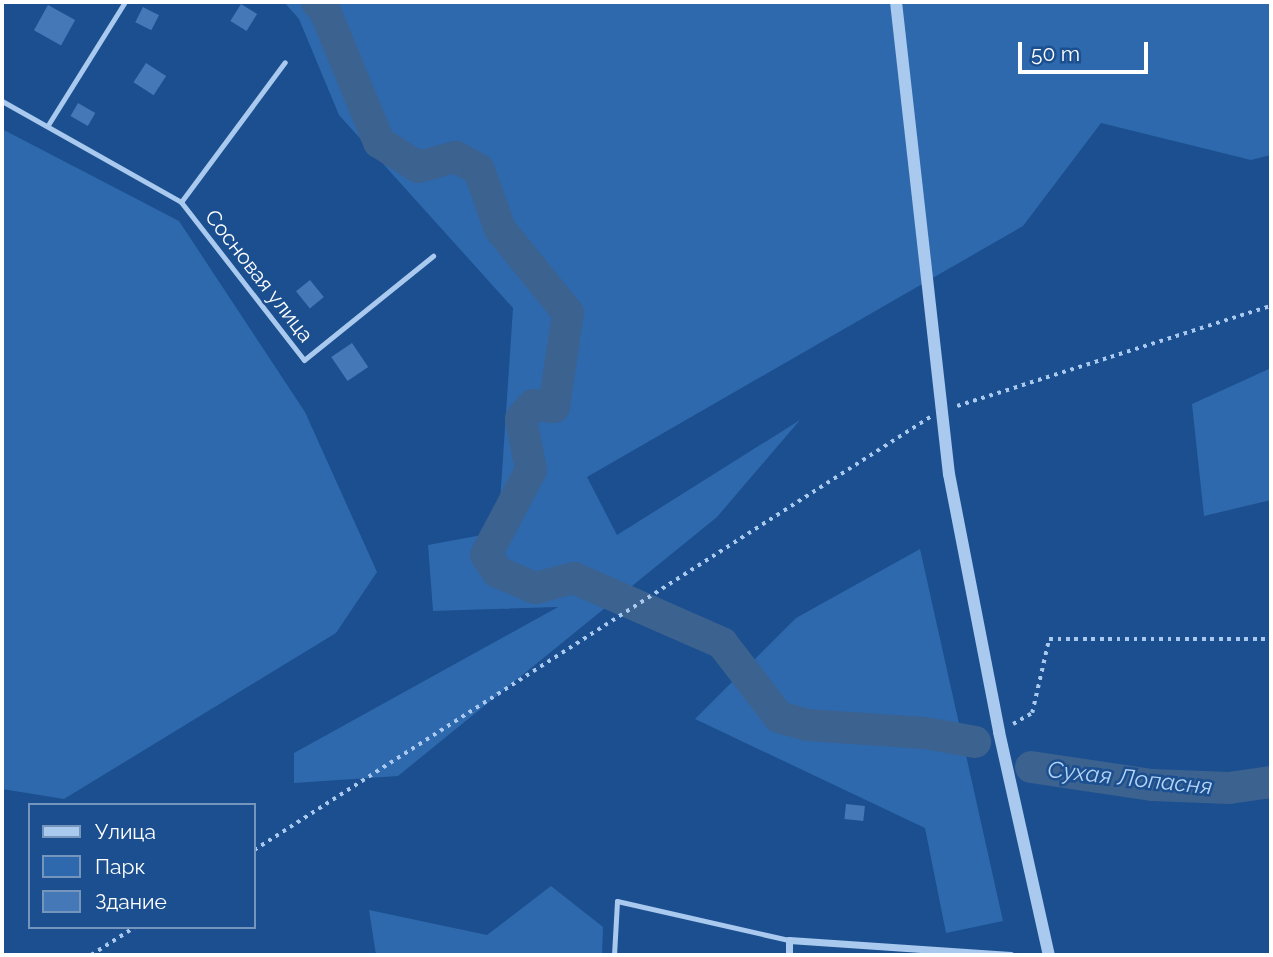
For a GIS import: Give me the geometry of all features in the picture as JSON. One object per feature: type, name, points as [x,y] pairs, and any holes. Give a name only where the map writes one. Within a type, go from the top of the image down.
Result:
[{"type":"street","points":[[896,2],[948,474],[999,732],[1049,955]]},
{"type":"street","points":[[789,955],[789,940],[1010,955]]},
{"type":"lane","points":[[48,125],[125,2]]},
{"type":"lane","points":[[180,202],[285,62]]},
{"type":"lane","name":"Сосновая улица","points":[[2,101],[180,202],[304,360],[433,256]]},
{"type":"lane","points":[[614,955],[617,901],[789,940]]},
{"type":"path","points":[[256,849],[891,440],[941,411],[1271,306]]},
{"type":"path","points":[[999,732],[1032,713],[1049,639],[1271,639]]},
{"type":"path","points":[[91,955],[132,929]]},
{"type":"green space","points":[[284,2],[1271,2],[1271,155],[1251,160],[1101,123],[1023,226],[587,477],[617,535],[800,420],[717,517],[398,776],[294,783],[294,753],[558,607],[433,611],[428,545],[498,532],[513,308],[339,115],[299,19]]},
{"type":"green space","points":[[2,129],[179,221],[305,412],[377,572],[336,633],[64,799],[2,789]]},
{"type":"green space","points":[[1271,368],[1271,500],[1204,516],[1192,404]]},
{"type":"green space","points":[[920,549],[1003,921],[946,933],[925,828],[695,719],[796,618]]},
{"type":"green space","points":[[551,886],[603,927],[602,955],[376,955],[369,910],[487,935]]},
{"type":"building","points":[[241,4],[257,14],[247,31],[230,21]]},
{"type":"building","points":[[48,5],[75,20],[61,45],[34,30]]},
{"type":"building","points":[[143,7],[159,15],[151,30],[135,22]]},
{"type":"building","points":[[146,63],[166,76],[154,95],[133,82]]},
{"type":"building","points":[[78,103],[95,113],[88,126],[70,116]]},
{"type":"building","points":[[310,280],[324,297],[310,308],[296,291]]},
{"type":"building","points":[[352,343],[368,367],[347,381],[331,357]]},
{"type":"building","points":[[846,804],[865,806],[863,821],[844,819]]},
{"type":"waterway","name":"Сухая Лопасня","points":[[317,2],[325,11],[379,142],[418,167],[456,157],[479,170],[500,229],[568,313],[554,407],[533,405],[521,419],[531,470],[486,555],[498,572],[535,588],[574,578],[722,643],[779,717],[807,725],[925,733],[975,742]]},
{"type":"waterway","name":"Сухая Лопасня","points":[[1031,767],[1152,785],[1229,788],[1271,782]]}]
